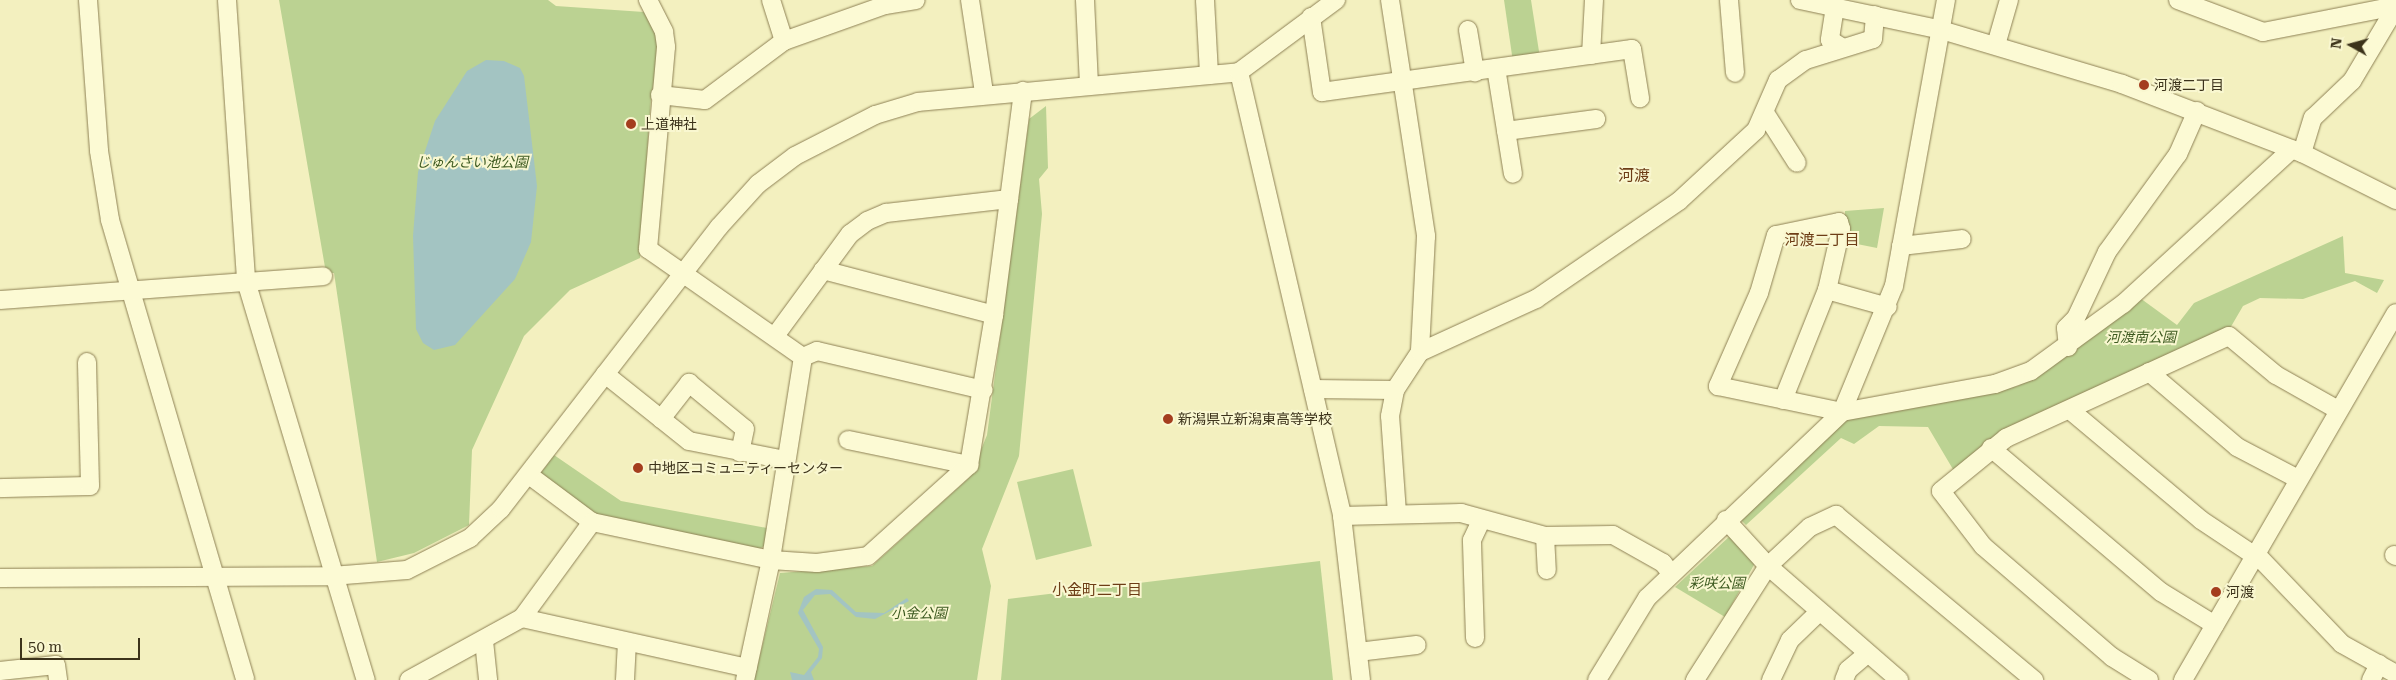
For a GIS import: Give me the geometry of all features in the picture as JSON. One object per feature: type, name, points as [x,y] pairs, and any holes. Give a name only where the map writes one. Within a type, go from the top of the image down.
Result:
[{"type":"street","points":[[88,0],[99,151],[110,220],[245,680]]},
{"type":"street","points":[[227,0],[246,281],[332,576],[366,680]]},
{"type":"street","points":[[648,0],[666,39],[648,249],[803,357]]},
{"type":"street","points":[[771,0],[784,41]]},
{"type":"street","points":[[660,95],[705,100],[784,41],[884,2],[916,0]]},
{"type":"street","points":[[970,0],[984,93]]},
{"type":"street","points":[[1085,0],[1089,86]]},
{"type":"street","points":[[1205,0],[1209,76]]},
{"type":"street","points":[[0,578],[214,575],[332,576],[389,573],[439,556],[470,538],[528,475],[683,274],[758,184],[824,139],[875,114],[918,102],[984,93],[1089,86],[1239,72],[1336,0]]},
{"type":"street","points":[[1390,0],[1426,236],[1420,352],[1395,390],[1390,437],[1397,513]]},
{"type":"street","points":[[1590,55],[1594,0]]},
{"type":"street","points":[[1729,0],[1735,72]]},
{"type":"street","points":[[1800,0],[1938,29],[1996,45],[2196,111],[2297,151],[2396,200]]},
{"type":"street","points":[[1598,680],[1630,622],[1670,572],[1842,412],[1888,307],[1901,246],[1938,29],[1946,0]]},
{"type":"street","points":[[1996,45],[2009,0]]},
{"type":"street","points":[[2178,0],[2263,32],[2396,7]]},
{"type":"street","points":[[1835,7],[1830,40],[1843,48]]},
{"type":"street","points":[[1783,400],[1827,290],[1841,240],[1839,222],[1776,235],[1759,293],[1718,386],[1783,400],[1842,412],[2014,379],[2068,347],[2123,304],[2297,151],[2313,118],[2352,81],[2396,7]]},
{"type":"street","points":[[1420,352],[1536,299],[1616,247],[1740,148],[1765,113],[1778,80],[1791,69],[1843,48],[1873,40],[1875,15]]},
{"type":"street","points":[[1311,17],[1322,92],[1632,49],[1640,98]]},
{"type":"street","points":[[1468,30],[1475,72]]},
{"type":"street","points":[[1496,68],[1513,174]]},
{"type":"street","points":[[1239,72],[1342,516],[1361,680]]},
{"type":"street","points":[[528,475],[592,522],[771,560],[817,563],[868,556],[969,465],[994,315],[1023,91]]},
{"type":"street","points":[[2068,347],[2066,328],[2076,318],[2107,252],[2178,154],[2196,111]]},
{"type":"street","points":[[1765,113],[1797,163]]},
{"type":"street","points":[[1506,130],[1596,119]]},
{"type":"street","points":[[775,336],[850,234],[886,214],[1010,198]]},
{"type":"street","points":[[1901,246],[1962,239]]},
{"type":"street","points":[[823,270],[994,315]]},
{"type":"street","points":[[0,300],[323,276]]},
{"type":"street","points":[[1827,290],[1888,307]]},
{"type":"street","points":[[2183,680],[2396,313]]},
{"type":"street","points":[[2149,680],[2112,657],[1983,546],[1941,491],[1991,448],[2229,336],[2276,375],[2338,410]]},
{"type":"street","points":[[803,357],[818,351],[983,390]]},
{"type":"street","points":[[522,618],[627,642],[746,674],[771,560],[785,460],[803,357]]},
{"type":"street","points":[[0,488],[90,486],[87,362]]},
{"type":"street","points":[[2149,372],[2237,447],[2298,479]]},
{"type":"street","points":[[605,374],[689,441],[785,460]]},
{"type":"street","points":[[661,419],[689,383],[745,430],[740,452]]},
{"type":"street","points":[[1313,389],[1395,390]]},
{"type":"street","points":[[2070,410],[2201,520],[2256,554],[2342,644],[2396,674]]},
{"type":"street","points":[[848,440],[969,465]]},
{"type":"street","points":[[1991,448],[2161,592],[2215,625]]},
{"type":"street","points":[[1342,516],[1397,513],[1461,513],[1481,521],[1545,536],[1612,535],[1664,563],[1670,572]]},
{"type":"street","points":[[1695,680],[1768,566],[1810,527],[1836,515],[2034,680]]},
{"type":"street","points":[[1726,520],[1768,566],[1899,680]]},
{"type":"street","points":[[1475,638],[1472,540],[1481,521]]},
{"type":"street","points":[[409,680],[484,641],[522,618],[592,522]]},
{"type":"street","points":[[1545,536],[1547,570]]},
{"type":"street","points":[[1771,680],[1790,640],[1820,612]]},
{"type":"street","points":[[484,641],[488,680]]},
{"type":"street","points":[[625,680],[627,642]]},
{"type":"street","points":[[1358,652],[1417,645]]},
{"type":"street","points":[[1844,680],[1848,670],[1867,654]]},
{"type":"street","points":[[2371,680],[2380,664]]},
{"type":"street","points":[[0,670],[56,665],[58,680]]},
{"type":"green space","name":"じゅんさい池公園","points":[[279,0],[548,0],[556,6],[644,12],[661,45],[651,98],[640,258],[570,290],[524,336],[472,450],[469,525],[414,553],[377,562],[334,273],[326,273]]},
{"type":"green space","points":[[1504,0],[1531,0],[1540,58],[1513,62]]},
{"type":"green space","name":"小金公園","points":[[1046,106],[1048,168],[1039,179],[1042,214],[1019,456],[982,549],[991,586],[977,680],[754,680],[780,573],[872,566],[970,477],[987,435],[1029,119]]},
{"type":"green space","points":[[1884,208],[1877,248],[1847,242],[1850,227],[1845,226],[1845,211]]},
{"type":"green space","name":"河渡南公園","points":[[2343,236],[2345,273],[2384,280],[2377,293],[2355,281],[2303,299],[2260,298],[2243,306],[2229,330],[1954,471],[1928,427],[1879,426],[1854,444],[1841,438],[1746,525],[1739,518],[1849,417],[2018,386],[2073,351],[2140,298],[2177,325],[2194,303]]},
{"type":"green space","points":[[554,455],[621,501],[767,528],[764,546],[757,551],[596,515],[540,474]]},
{"type":"green space","points":[[1073,469],[1092,546],[1036,560],[1017,482]]},
{"type":"green space","name":"彩咲公園","points":[[1731,535],[1755,563],[1725,617],[1675,587]]},
{"type":"green space","points":[[1320,561],[1333,680],[1001,680],[1008,599]]},
{"type":"water","points":[[486,60],[504,61],[520,68],[524,76],[537,186],[531,242],[515,279],[455,345],[434,350],[423,343],[416,329],[413,236],[418,172],[435,121],[467,71]]},
{"type":"water","points":[[816,589],[832,590],[856,612],[884,613],[907,598],[909,601],[875,619],[856,617],[830,594],[815,595],[803,610],[823,647],[822,658],[811,672],[814,680],[792,680],[790,672],[804,675],[818,657],[819,649],[798,613],[804,597]]},
{"type":"place","name":"河渡二丁目","points":[[2144,85]]},
{"type":"place","name":"上道神社","points":[[631,124]]},
{"type":"place","name":"新潟県立新潟東高等学校","points":[[1168,419]]},
{"type":"place","name":"中地区コミュニティーセンター","points":[[638,468]]},
{"type":"place","name":"河渡","points":[[2216,592]]},
{"type":"district","name":"河渡","points":[[1634,176]]},
{"type":"district","name":"河渡二丁目","points":[[1822,241]]},
{"type":"district","name":"小金町二丁目","points":[[1097,591]]}]
